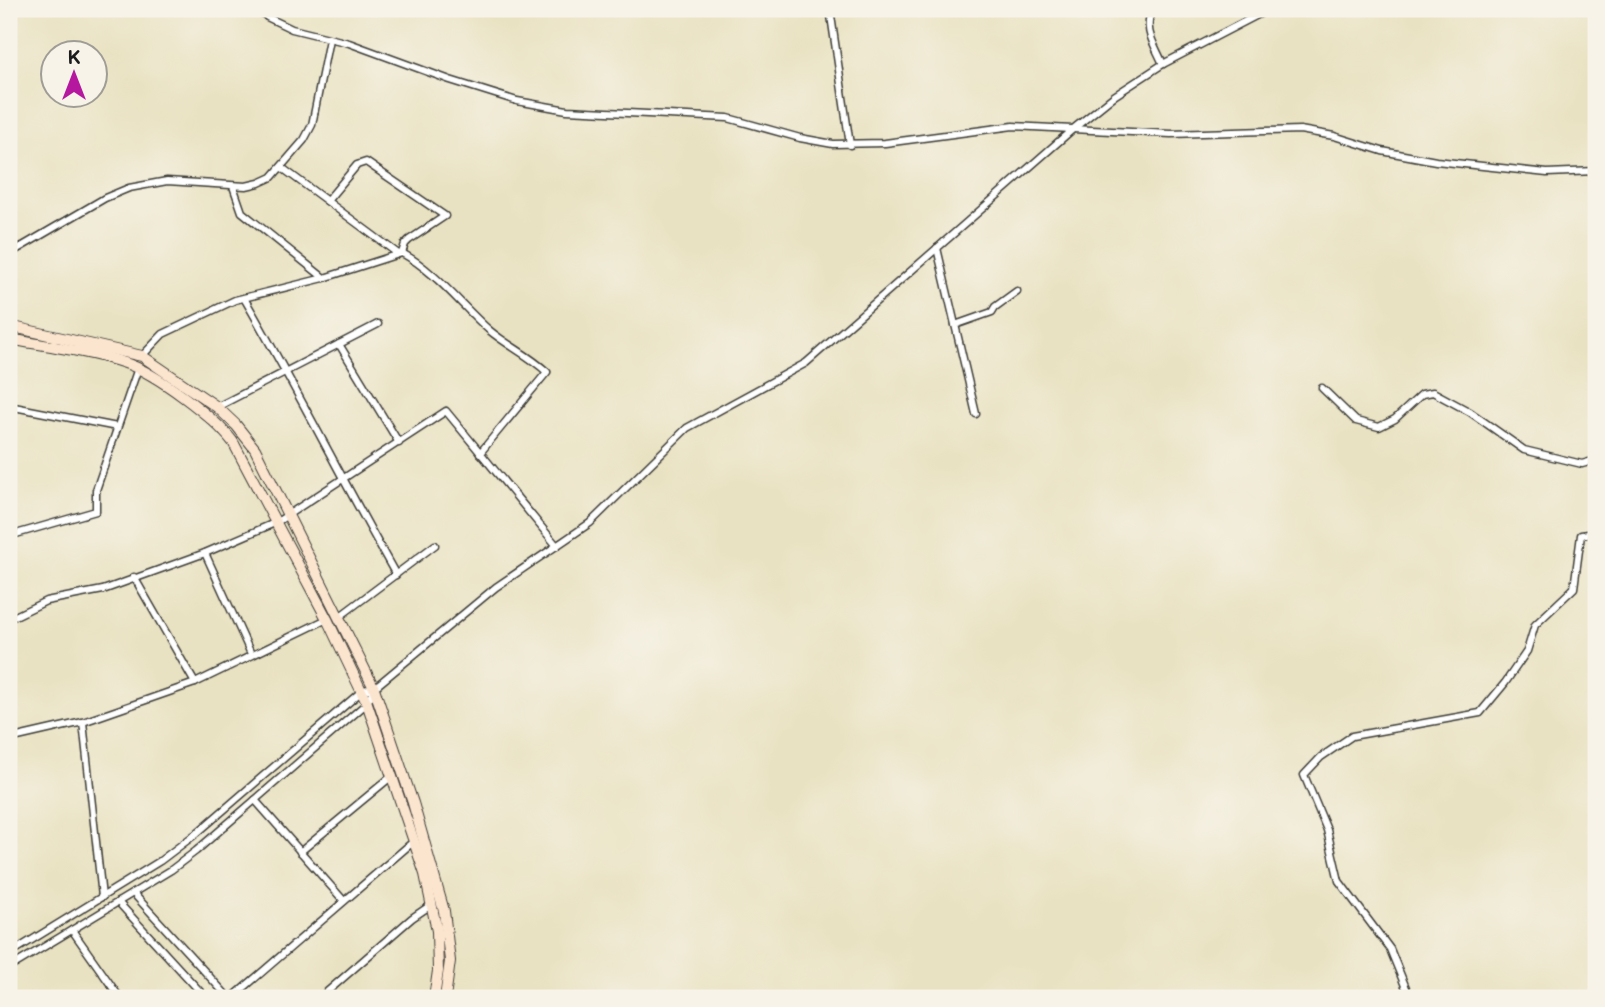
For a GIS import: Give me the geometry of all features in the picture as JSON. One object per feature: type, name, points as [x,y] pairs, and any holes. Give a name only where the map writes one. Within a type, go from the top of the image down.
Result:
[{"type":"street","points":[[259,9],[267,17],[292,29],[368,49],[483,91],[534,105],[575,111],[728,118],[800,138],[850,145],[886,143],[1013,126],[1171,134],[1300,130],[1334,136],[1382,151],[1436,161],[1547,173],[1596,171]]},
{"type":"street","points":[[830,9],[850,145]]},
{"type":"street","points":[[1152,9],[1147,28],[1163,64]]},
{"type":"street","points":[[9,968],[197,851],[367,703],[374,688],[496,587],[590,523],[687,428],[806,363],[1114,96],[1163,64],[1269,9]]},
{"type":"street","points":[[9,254],[105,198],[129,188],[167,181],[233,186],[260,183],[272,177],[304,140],[312,125],[329,38]]},
{"type":"street","points":[[142,356],[163,334],[234,300],[324,278],[400,253],[405,243],[445,216],[366,162],[357,165],[327,201]]},
{"type":"street","points":[[281,167],[426,271],[491,332],[530,356],[547,372],[480,453]]},
{"type":"street","points":[[233,186],[242,212],[324,278]]},
{"type":"street","points":[[937,248],[976,414]]},
{"type":"street","points":[[955,326],[992,312],[1017,291]]},
{"type":"street","points":[[244,298],[287,371],[343,481],[396,575]]},
{"type":"street","points":[[217,407],[378,324]]},
{"type":"street","points":[[9,326],[142,356],[217,407],[236,425],[255,450],[374,688],[413,803],[443,911],[450,961],[445,998]]},
{"type":"street","points":[[9,339],[100,356],[138,368],[223,429],[250,471],[363,690],[425,874],[438,948],[434,998]]},
{"type":"street","points":[[339,344],[399,443]]},
{"type":"street","points":[[9,536],[96,510],[96,490],[138,368]]},
{"type":"street","points":[[1322,388],[1356,421],[1378,427],[1395,419],[1422,394],[1433,392],[1470,412],[1524,450],[1582,464],[1596,460]]},
{"type":"street","points":[[9,406],[117,427]]},
{"type":"street","points":[[9,619],[46,601],[103,590],[205,553],[277,522],[446,411],[557,546]]},
{"type":"street","points":[[1407,998],[1408,993],[1390,949],[1339,881],[1327,830],[1304,775],[1321,757],[1352,736],[1480,713],[1527,651],[1535,625],[1574,588],[1581,535],[1596,533]]},
{"type":"street","points":[[339,617],[435,545]]},
{"type":"street","points":[[205,553],[251,654]]},
{"type":"street","points":[[134,577],[195,682]]},
{"type":"street","points":[[9,739],[83,722],[195,682],[327,619]]},
{"type":"street","points":[[9,954],[160,861],[197,833],[363,690],[374,688]]},
{"type":"street","points":[[83,722],[102,897]]},
{"type":"street","points":[[300,852],[392,776]]},
{"type":"street","points":[[255,800],[344,901]]},
{"type":"street","points":[[133,893],[230,998],[414,841]]},
{"type":"street","points":[[118,902],[206,998]]},
{"type":"street","points":[[320,998],[412,918],[431,905]]},
{"type":"street","points":[[72,930],[120,998]]}]
